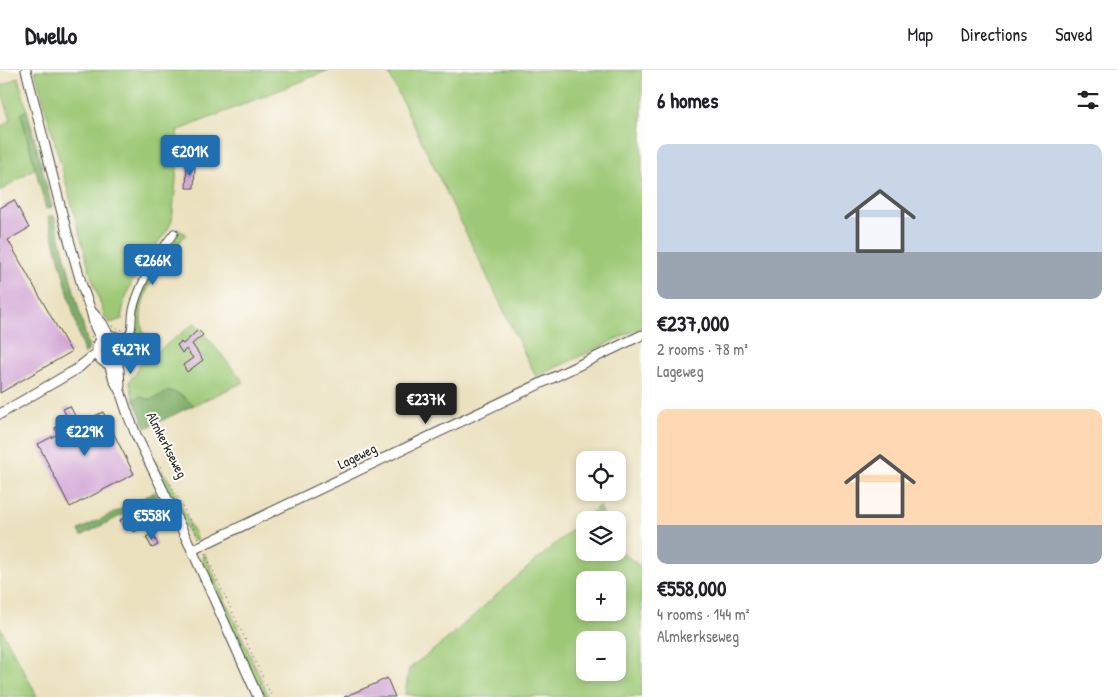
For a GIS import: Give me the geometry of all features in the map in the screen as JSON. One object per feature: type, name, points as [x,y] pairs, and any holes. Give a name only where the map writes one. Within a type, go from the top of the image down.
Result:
[{"type":"street","points":[[26,70],[83,289],[92,311],[101,324],[105,337]]},
{"type":"street","points":[[0,414],[77,369],[86,367],[103,358],[124,355],[126,339],[132,329],[132,314],[140,288],[160,251],[174,233]]},
{"type":"street","name":"Lageweg","points":[[192,550],[642,335]]},
{"type":"street","points":[[103,358],[97,348],[98,344],[105,337],[126,339]]},
{"type":"street","name":"Almkerkseweg","points":[[103,358],[119,370],[120,391],[137,437],[192,550],[258,697]]},
{"type":"path","points":[[103,358],[92,343],[90,332],[101,324],[124,331],[126,339],[133,343],[134,352],[126,369]]},
{"type":"path","name":"Almkerkseweg","points":[[156,458],[202,546],[272,697]]},
{"type":"green space","points":[[35,70],[329,70],[177,131],[179,149],[172,221],[132,282],[123,306],[122,319],[110,323],[105,317],[91,275]]},
{"type":"green space","points":[[387,70],[642,70],[642,327],[536,377]]},
{"type":"green space","points":[[18,77],[27,110],[21,114],[35,168],[0,191],[0,127],[11,120],[0,87]]},
{"type":"green space","points":[[27,110],[52,207],[46,209],[21,114]]},
{"type":"green space","points":[[54,215],[89,348],[84,354],[48,217]]},
{"type":"green space","points":[[177,229],[186,234],[156,274],[142,308],[142,328],[151,354],[154,354],[195,323],[244,382],[194,405],[182,395],[170,391],[151,399],[140,396],[134,400],[129,381],[136,373],[143,357],[136,332],[136,310],[149,274]]},
{"type":"green space","points":[[108,342],[114,342],[119,347],[117,356],[108,358],[103,353],[103,347]]},
{"type":"green space","points":[[169,391],[180,395],[194,405],[146,428],[134,400],[140,396],[147,399],[154,398]]},
{"type":"green space","points":[[153,460],[168,479],[198,541],[192,540]]},
{"type":"green space","points":[[155,492],[158,497],[81,536],[79,530]]},
{"type":"green space","points":[[599,506],[601,511],[593,511]]},
{"type":"green space","points":[[576,526],[576,561],[626,561],[626,556],[642,567],[642,697],[421,697],[405,694],[409,669],[445,641]]},
{"type":"green space","points":[[204,553],[269,697],[264,697],[201,561]]},
{"type":"green space","points":[[0,627],[33,688],[37,697],[0,697]]},
{"type":"building","points":[[187,166],[195,167],[194,188],[186,188]]},
{"type":"building","points":[[14,200],[29,228],[8,240],[71,352],[0,393],[0,208]]},
{"type":"building","points":[[198,330],[203,335],[192,344],[203,360],[187,372],[183,365],[193,358],[186,349],[182,353],[177,345],[181,342],[183,344]]},
{"type":"building","points":[[70,406],[79,424],[103,412],[134,474],[70,507],[38,444],[58,434],[55,428],[69,421],[63,409]]},
{"type":"building","points":[[132,514],[139,529],[134,532],[129,521],[122,525],[120,520]]},
{"type":"building","points":[[153,534],[158,545],[152,548],[146,537]]},
{"type":"building","points":[[387,678],[395,697],[344,697],[377,683]]}]
